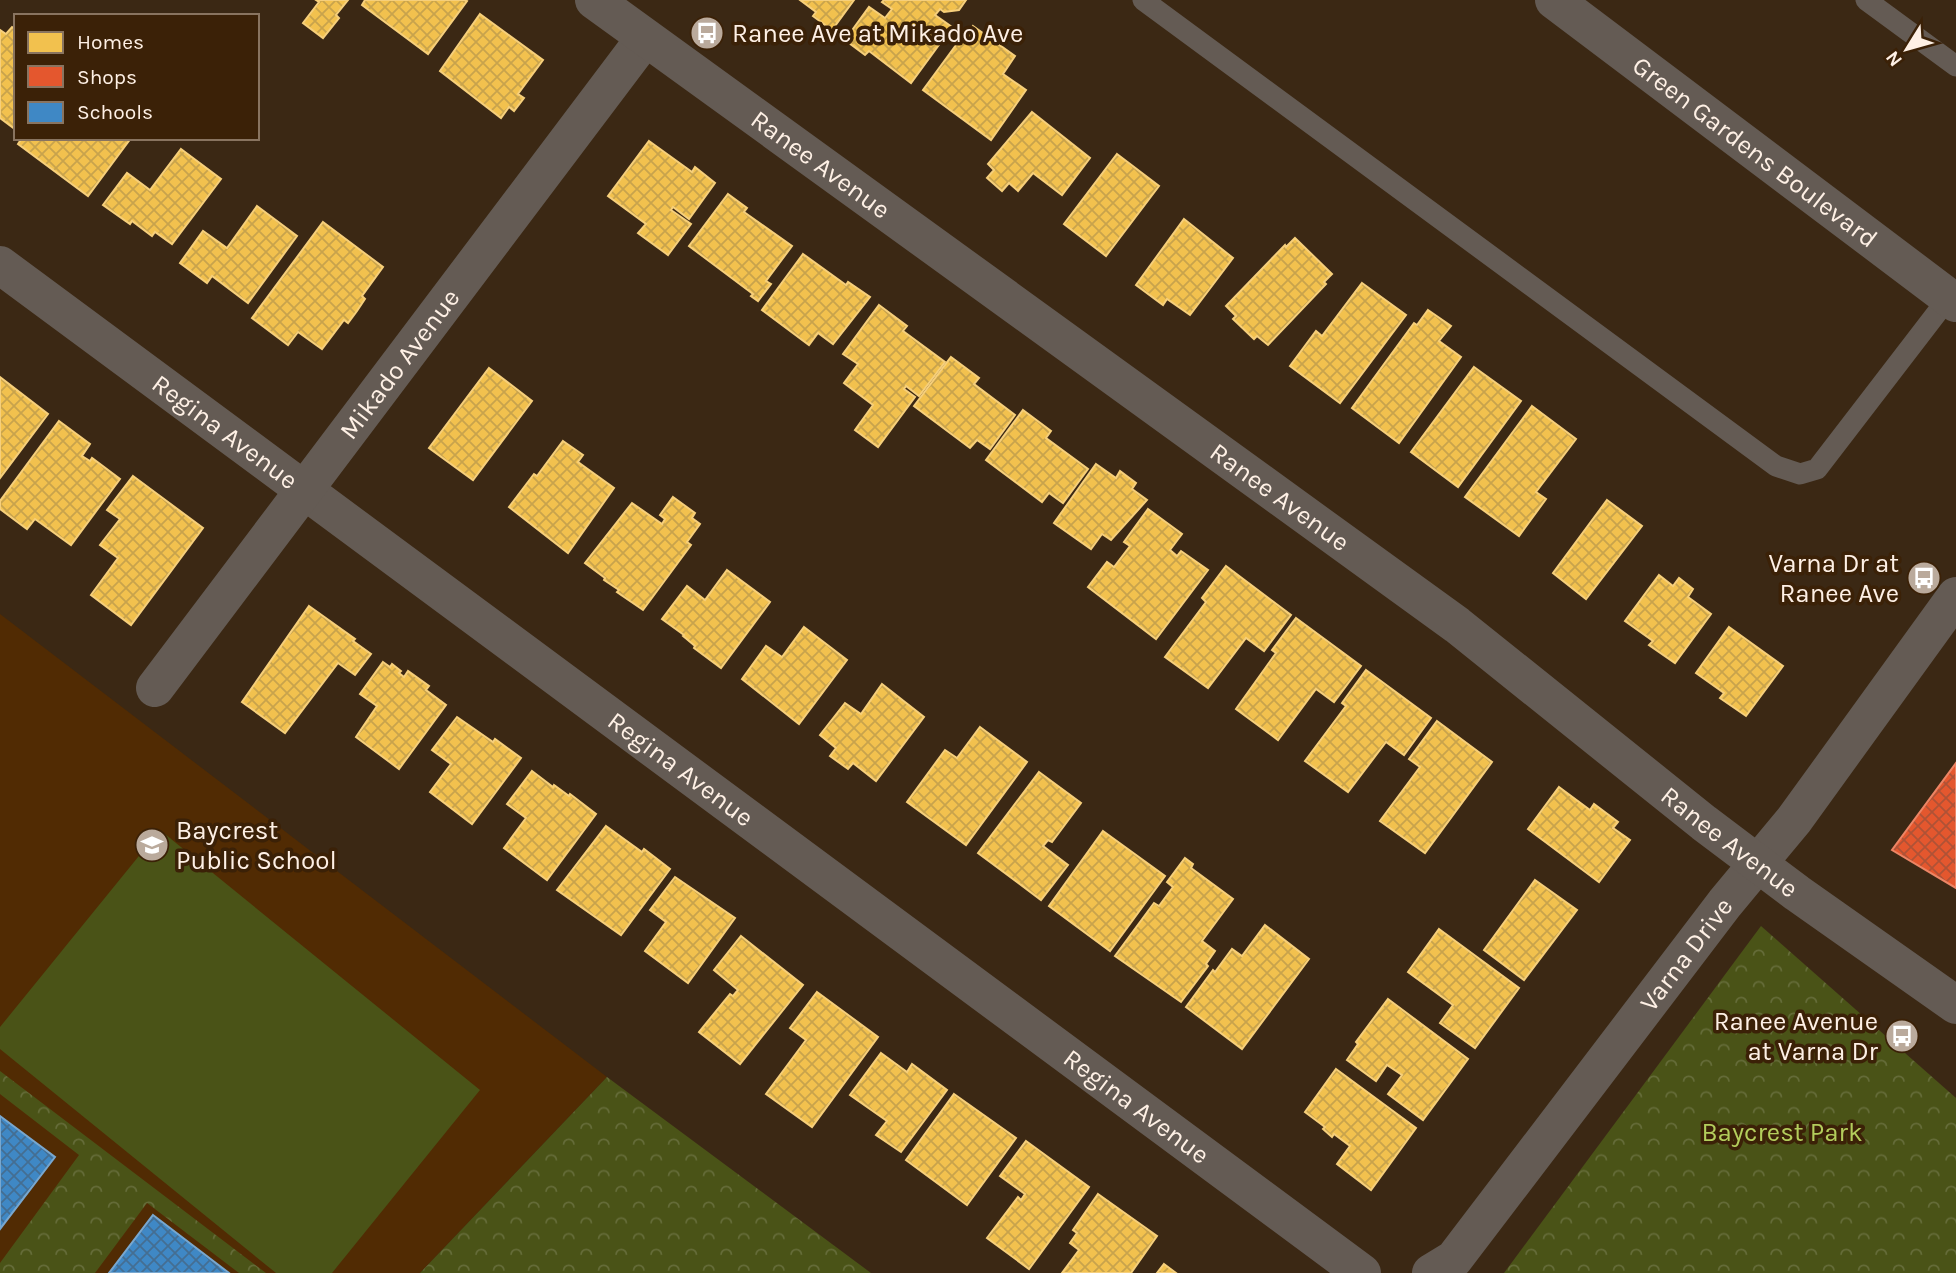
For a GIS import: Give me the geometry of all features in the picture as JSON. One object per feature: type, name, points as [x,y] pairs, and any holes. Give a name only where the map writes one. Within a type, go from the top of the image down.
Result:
[{"type":"street","name":"Ranee Avenue","points":[[594,0],[1458,625],[1757,864],[1956,1005]]},
{"type":"street","name":"Green Gardens Boulevard","points":[[1554,0],[1953,296]]},
{"type":"street","name":"Mikado Avenue","points":[[155,688],[645,38]]},
{"type":"street","name":"Regina Avenue","points":[[0,265],[1362,1273]]},
{"type":"street","name":"Varna Drive","points":[[1431,1273],[1454,1259],[1725,903],[1794,820],[1956,596]]},
{"type":"lane","points":[[1143,0],[1776,466],[1800,474],[1817,469],[1953,296]]},
{"type":"lane","points":[[1866,0],[1956,66]]},
{"type":"shaded area","name":"Baycrest Public School","points":[[0,614],[607,1077],[420,1273],[0,1273]]},
{"type":"green space","points":[[160,830],[480,1090],[332,1273],[276,1273],[0,1049],[0,1027]]},
{"type":"green space","name":"Baycrest Park","points":[[1761,926],[1956,1098],[1956,1273],[1504,1273]]},
{"type":"green space","points":[[0,1071],[266,1273],[239,1273],[147,1203],[95,1273],[0,1273],[0,1263],[79,1155],[0,1094]]},
{"type":"green space","points":[[607,1077],[871,1273],[420,1273]]},
{"type":"building: Homes","points":[[316,0],[348,0],[336,15],[339,18],[323,38],[303,23],[319,2]]},
{"type":"building: Homes","points":[[365,0],[467,1],[428,54],[362,5]]},
{"type":"building: Homes","points":[[800,0],[854,0],[832,30],[813,16],[816,12]]},
{"type":"building: Homes","points":[[966,0],[959,10],[944,12],[940,9],[935,15],[952,27],[911,83],[869,51],[865,55],[845,40],[869,7],[885,18],[892,9],[882,2]]},
{"type":"building: Homes","points":[[480,14],[543,60],[518,94],[524,98],[514,111],[509,107],[501,118],[440,71]]},
{"type":"building: Homes","points":[[973,26],[1015,56],[1003,74],[1026,90],[991,140],[923,90]]},
{"type":"building: Homes","points":[[12,27],[14,28],[14,128],[0,118],[0,30],[6,34]]},
{"type":"building: Homes","points":[[1032,112],[1090,158],[1062,195],[1033,173],[1018,191],[1009,183],[1002,191],[987,178],[994,170],[988,164]]},
{"type":"building: Homes","points":[[21,140],[130,140],[88,196],[18,144]]},
{"type":"building: Homes","points":[[649,141],[692,172],[695,167],[715,183],[689,219],[673,207],[671,210],[691,224],[668,255],[638,233],[646,224],[608,196]]},
{"type":"building: Homes","points":[[181,149],[221,179],[172,244],[155,232],[152,236],[132,221],[130,224],[103,205],[127,173],[150,190]]},
{"type":"building: Homes","points":[[1117,154],[1159,186],[1106,256],[1064,224]]},
{"type":"building: Homes","points":[[728,194],[747,208],[744,212],[792,246],[766,281],[771,284],[758,301],[751,296],[753,294],[689,246]]},
{"type":"building: Homes","points":[[257,206],[297,236],[248,303],[212,276],[207,283],[180,263],[203,231],[227,248]]},
{"type":"building: Homes","points":[[1184,219],[1233,258],[1190,315],[1167,299],[1163,305],[1136,285]]},
{"type":"building: Homes","points":[[323,222],[383,267],[362,296],[365,299],[357,311],[348,323],[344,320],[322,349],[298,332],[288,345],[252,318]]},
{"type":"building: Homes","points":[[1295,238],[1332,274],[1324,282],[1326,284],[1268,345],[1257,336],[1254,339],[1233,319],[1236,316],[1226,306]]},
{"type":"building: Homes","points":[[803,254],[846,285],[848,282],[870,297],[833,344],[818,333],[809,345],[762,310]]},
{"type":"building: Homes","points":[[1362,283],[1406,315],[1340,403],[1290,366],[1316,331],[1322,336]]},
{"type":"building: Homes","points":[[879,305],[907,326],[903,331],[945,362],[919,396],[906,386],[904,389],[915,397],[878,447],[855,430],[873,405],[844,383],[858,364],[843,354]]},
{"type":"building: Homes","points":[[1428,310],[1451,326],[1439,341],[1461,357],[1399,443],[1352,408],[1414,323],[1417,325]]},
{"type":"building: Homes","points":[[951,357],[979,378],[974,384],[1015,415],[990,449],[977,440],[970,448],[914,406]]},
{"type":"building: Homes","points":[[1474,367],[1521,401],[1458,487],[1411,452]]},
{"type":"building: Homes","points":[[489,368],[532,401],[473,480],[429,448]]},
{"type":"building: Homes","points":[[0,377],[48,414],[0,478]]},
{"type":"building: Homes","points":[[1532,406],[1576,439],[1536,492],[1546,499],[1519,536],[1465,497]]},
{"type":"building: Homes","points":[[1023,410],[1051,431],[1046,438],[1088,469],[1063,503],[1049,493],[1042,502],[986,460]]},
{"type":"building: Homes","points":[[59,421],[90,444],[82,456],[90,461],[92,458],[120,479],[71,545],[35,519],[27,529],[0,509],[0,501]]},
{"type":"building: Homes","points":[[563,441],[583,455],[578,462],[614,488],[568,553],[509,507]]},
{"type":"building: Homes","points":[[1096,464],[1116,478],[1120,471],[1136,483],[1132,489],[1147,500],[1111,540],[1102,534],[1091,549],[1054,523]]},
{"type":"building: Homes","points":[[133,476],[203,528],[131,625],[91,595],[118,558],[100,545],[120,519],[107,510]]},
{"type":"building: Homes","points":[[673,497],[695,513],[692,518],[700,524],[687,542],[691,545],[643,610],[617,592],[619,590],[585,563],[632,503],[662,524],[665,519],[660,515]]},
{"type":"building: Homes","points":[[1607,500],[1642,526],[1586,599],[1553,573]]},
{"type":"building: Homes","points":[[1148,509],[1182,534],[1170,550],[1177,556],[1181,551],[1208,570],[1156,639],[1088,587],[1107,562],[1114,567],[1130,546],[1124,542]]},
{"type":"building: Homes","points":[[1226,566],[1291,615],[1264,651],[1246,638],[1208,688],[1165,657],[1206,602],[1202,598]]},
{"type":"building: Homes","points":[[727,570],[770,602],[721,668],[662,619],[687,586],[705,600]]},
{"type":"building: Homes","points":[[1659,575],[1673,586],[1679,578],[1693,589],[1688,597],[1711,614],[1675,663],[1649,645],[1653,641],[1625,621]]},
{"type":"building: Homes","points":[[309,606],[371,654],[355,675],[338,663],[285,733],[242,702]]},
{"type":"building: Homes","points":[[1296,618],[1361,666],[1334,702],[1316,689],[1278,740],[1236,709],[1276,653],[1272,650]]},
{"type":"building: Homes","points":[[804,627],[847,660],[799,724],[742,679],[766,646],[782,657]]},
{"type":"building: Homes","points":[[1729,627],[1783,666],[1746,716],[1720,698],[1724,693],[1696,673]]},
{"type":"building: Homes","points":[[383,662],[390,667],[392,664],[404,677],[408,671],[429,686],[426,690],[446,705],[399,769],[356,737],[377,706],[360,694]]},
{"type":"building: Homes","points":[[1366,670],[1431,718],[1404,755],[1386,742],[1348,792],[1305,761],[1346,706],[1342,703]]},
{"type":"building: Homes","points":[[882,684],[924,717],[876,781],[853,763],[848,769],[830,756],[836,748],[820,735],[845,703],[861,714]]},
{"type":"building: Homes","points":[[457,717],[521,758],[472,824],[430,792],[451,764],[432,750]]},
{"type":"building: Homes","points":[[1437,721],[1492,762],[1425,853],[1380,821],[1420,767],[1409,759]]},
{"type":"building: Homes","points":[[980,727],[1027,762],[966,845],[907,802],[945,750],[957,758]]},
{"type":"building: Homes","points":[[532,771],[553,787],[554,785],[569,796],[570,794],[596,814],[547,880],[504,848],[526,818],[507,804]]},
{"type":"building: Homes","points":[[1039,772],[1081,803],[1052,842],[1048,840],[1043,846],[1068,865],[1041,900],[978,853]]},
{"type":"building: Homes","points":[[1559,787],[1590,810],[1594,804],[1618,822],[1613,828],[1630,840],[1599,882],[1528,829]]},
{"type":"building: Homes","points":[[606,826],[642,852],[644,849],[670,869],[621,935],[557,890]]},
{"type":"building: Homes","points":[[1103,831],[1165,876],[1110,951],[1049,906]]},
{"type":"building: Homes","points":[[1185,858],[1193,864],[1191,868],[1233,899],[1202,941],[1215,951],[1206,964],[1208,966],[1181,1002],[1115,956],[1154,903],[1159,906],[1173,887],[1167,882]]},
{"type":"building: Homes","points":[[675,877],[735,918],[688,983],[645,951],[666,922],[650,910]]},
{"type":"building: Homes","points":[[1535,880],[1577,910],[1524,980],[1484,950]]},
{"type":"building: Homes","points":[[1265,925],[1309,959],[1242,1049],[1186,1007],[1232,949],[1242,956]]},
{"type":"building: Homes","points":[[1439,929],[1519,988],[1475,1048],[1440,1023],[1453,1005],[1408,972]]},
{"type":"building: Homes","points":[[741,936],[803,985],[740,1064],[699,1032],[730,994],[733,996],[738,990],[714,970]]},
{"type":"building: Homes","points":[[817,992],[878,1037],[812,1127],[766,1094],[806,1040],[790,1028]]},
{"type":"building: Homes","points":[[1388,999],[1468,1059],[1423,1120],[1388,1094],[1402,1075],[1387,1065],[1376,1081],[1347,1060],[1358,1044],[1356,1042]]},
{"type":"building: Homes","points":[[881,1053],[907,1072],[912,1064],[947,1090],[901,1152],[876,1135],[887,1121],[850,1095]]},
{"type":"building: Homes","points":[[1336,1069],[1416,1128],[1371,1190],[1337,1164],[1350,1146],[1334,1134],[1332,1137],[1323,1129],[1325,1127],[1305,1112]]},
{"type":"building: Homes","points":[[954,1094],[1016,1138],[967,1205],[906,1160]]},
{"type":"building: Homes","points":[[1026,1141],[1089,1187],[1029,1269],[987,1238],[1018,1197],[1021,1200],[1025,1194],[1000,1176]]},
{"type":"building: Homes","points":[[1098,1194],[1157,1236],[1131,1273],[1062,1273],[1079,1250],[1070,1243],[1077,1233],[1073,1230]]},
{"type":"building: Homes","points":[[1164,1264],[1176,1273],[1157,1273]]},
{"type":"building: Shops","points":[[1956,763],[1956,888],[1892,850]]},
{"type":"building: Schools","points":[[0,1116],[55,1157],[0,1229]]},
{"type":"building: Schools","points":[[153,1215],[229,1273],[109,1273]]},
{"type":"place","name":"Ranee Ave at Mikado Ave","points":[[707,33]]},
{"type":"place","name":"Varna Dr at Ranee Ave","points":[[1924,578]]},
{"type":"place","name":"Baycrest Public School","points":[[152,845]]},
{"type":"place","name":"Ranee Avenue at Varna Dr","points":[[1902,1036]]}]
